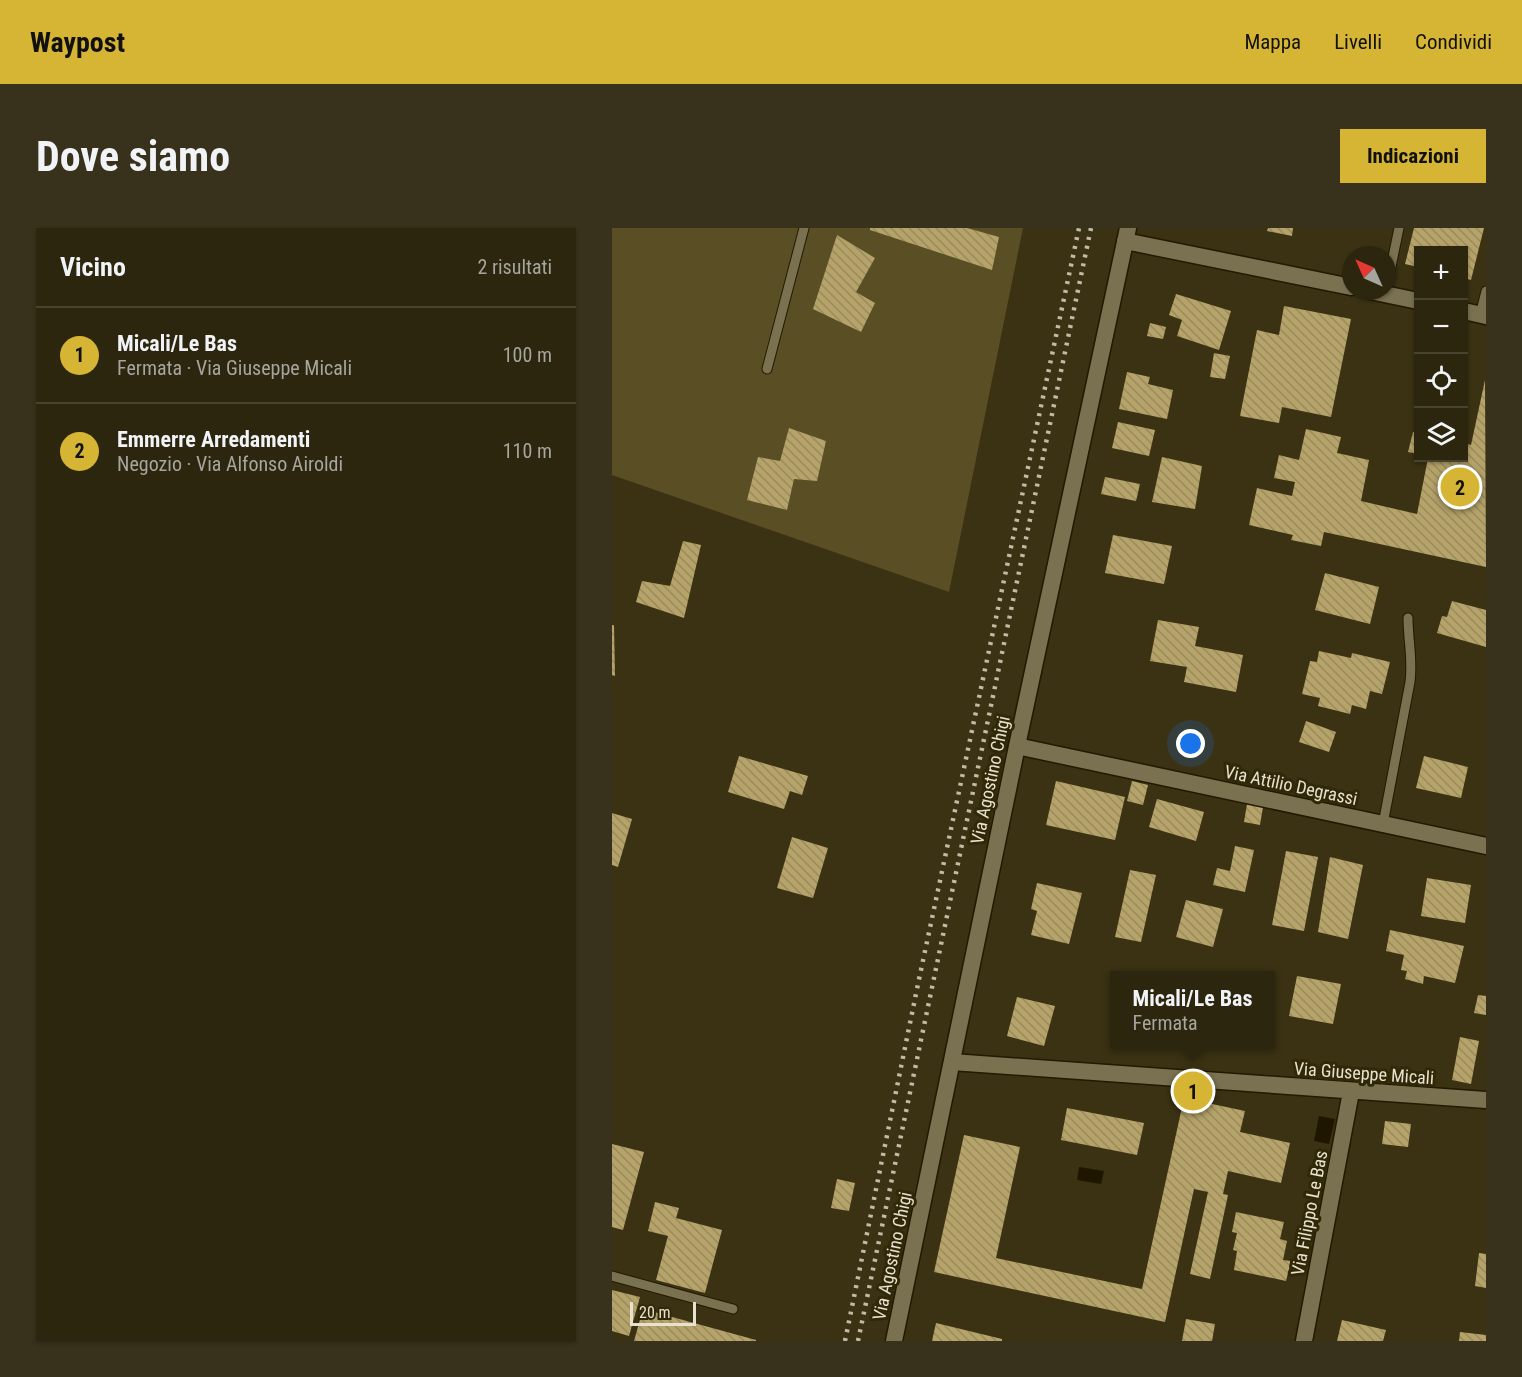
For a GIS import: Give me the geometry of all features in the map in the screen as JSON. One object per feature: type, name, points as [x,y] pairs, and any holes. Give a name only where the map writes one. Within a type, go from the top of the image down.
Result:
[{"type":"street","points":[[1127,235],[1342,285]]},
{"type":"street","name":"Via Agostino Chigi","points":[[894,1341],[1017,746],[1127,235]]},
{"type":"street","points":[[1396,295],[1415,300]]},
{"type":"street","points":[[1468,312],[1483,315]]},
{"type":"street","name":"Via Attilio Degrassi","points":[[1017,746],[1486,846]]},
{"type":"street","name":"Via Giuseppe Micali","points":[[952,1062],[1486,1100]]},
{"type":"street","name":"Via Filippo Le Bas","points":[[1305,1341],[1351,1092]]},
{"type":"lane","points":[[766,369],[804,228]]},
{"type":"lane","points":[[1394,246],[1399,228]]},
{"type":"lane","points":[[1483,315],[1486,291]]},
{"type":"lane","points":[[1383,824],[1410,682],[1412,665],[1408,643],[1408,618]]},
{"type":"lane","points":[[612,1276],[733,1309]]},
{"type":"shaded area","points":[[612,228],[1023,228],[949,592],[612,475]]},
{"type":"shaded area","points":[[1319,1116],[1335,1119],[1329,1144],[1314,1141]]},
{"type":"shaded area","points":[[1079,1167],[1104,1171],[1101,1184],[1077,1180]]},
{"type":"building","points":[[870,228],[967,228],[999,237],[992,270],[870,230]]},
{"type":"building","points":[[1268,228],[1293,228],[1292,236],[1267,231]]},
{"type":"building","points":[[1414,228],[1484,228],[1471,280],[1468,279],[1468,246],[1414,246],[1414,266],[1405,264]]},
{"type":"building","points":[[837,235],[875,258],[856,292],[875,303],[861,332],[813,309]]},
{"type":"building","points":[[1176,294],[1231,311],[1219,350],[1177,336],[1182,320],[1169,315]]},
{"type":"building","points":[[1284,306],[1351,319],[1331,417],[1282,407],[1279,423],[1240,416],[1257,330],[1279,335]]},
{"type":"building","points":[[1150,323],[1166,327],[1163,339],[1147,336]]},
{"type":"building","points":[[1214,353],[1230,356],[1225,379],[1210,377]]},
{"type":"building","points":[[1127,372],[1150,377],[1148,384],[1173,390],[1167,419],[1119,409]]},
{"type":"building","points":[[1485,380],[1486,567],[1324,532],[1321,546],[1291,540],[1293,535],[1249,525],[1257,488],[1292,496],[1295,482],[1274,478],[1279,455],[1299,460],[1306,429],[1341,437],[1337,453],[1369,460],[1361,501],[1417,514],[1427,462],[1468,462],[1468,444],[1471,445]]},
{"type":"building","points":[[1118,422],[1155,430],[1149,456],[1112,448]]},
{"type":"building","points":[[789,428],[826,441],[817,481],[794,479],[787,510],[747,500],[758,457],[780,461]]},
{"type":"building","points":[[1413,432],[1414,453],[1408,452]]},
{"type":"building","points":[[1162,457],[1202,466],[1195,509],[1152,502]]},
{"type":"building","points":[[1105,477],[1140,484],[1136,501],[1101,494]]},
{"type":"building","points":[[1113,535],[1172,546],[1164,584],[1105,573]]},
{"type":"building","points":[[683,541],[701,545],[684,618],[636,602],[642,581],[670,586]]},
{"type":"building","points":[[1325,573],[1379,587],[1370,624],[1315,610]]},
{"type":"building","points":[[1452,601],[1486,610],[1486,647],[1437,633],[1442,616],[1447,617]]},
{"type":"building","points":[[1158,620],[1199,627],[1195,646],[1243,655],[1236,692],[1184,682],[1187,667],[1150,661]]},
{"type":"building","points":[[612,625],[614,625],[615,676],[612,675]]},
{"type":"building","points":[[1319,651],[1351,658],[1352,653],[1390,662],[1382,694],[1370,691],[1366,709],[1352,705],[1350,714],[1318,706],[1320,698],[1302,694],[1310,661],[1317,662]]},
{"type":"building","points":[[1306,721],[1336,732],[1329,752],[1299,742]]},
{"type":"building","points":[[739,756],[808,776],[802,795],[790,791],[784,809],[728,792]]},
{"type":"building","points":[[1424,756],[1468,767],[1461,798],[1416,788]]},
{"type":"building","points":[[1056,781],[1125,797],[1115,840],[1046,825]]},
{"type":"building","points":[[1132,781],[1148,785],[1143,805],[1127,801]]},
{"type":"building","points":[[1157,799],[1204,812],[1196,841],[1149,827]]},
{"type":"building","points":[[1247,804],[1263,807],[1260,825],[1244,822]]},
{"type":"building","points":[[612,813],[632,819],[618,867],[612,865]]},
{"type":"building","points":[[792,837],[828,848],[813,898],[777,888]]},
{"type":"building","points":[[1235,846],[1254,850],[1245,892],[1213,885],[1217,868],[1230,871]]},
{"type":"building","points":[[1286,851],[1318,857],[1304,931],[1272,925]]},
{"type":"building","points":[[1330,857],[1363,865],[1348,939],[1318,932]]},
{"type":"building","points":[[1130,870],[1156,875],[1141,942],[1115,937]]},
{"type":"building","points":[[1427,878],[1471,885],[1465,923],[1421,916]]},
{"type":"building","points":[[1037,883],[1082,893],[1069,944],[1031,935],[1037,911],[1031,909]]},
{"type":"building","points":[[1186,900],[1223,909],[1213,947],[1176,937]]},
{"type":"building","points":[[1390,930],[1464,946],[1455,983],[1424,976],[1423,984],[1405,979],[1407,971],[1401,970],[1404,955],[1386,951]]},
{"type":"building","points":[[1297,976],[1341,984],[1333,1024],[1289,1016]]},
{"type":"building","points":[[1478,995],[1486,996],[1486,1015],[1474,1013]]},
{"type":"building","points":[[1017,997],[1055,1006],[1044,1046],[1007,1036]]},
{"type":"building","points":[[1460,1037],[1479,1041],[1471,1084],[1452,1080]]},
{"type":"building","points":[[1184,1098],[1245,1111],[1240,1132],[1290,1143],[1281,1183],[1228,1171],[1223,1194],[1228,1195],[1210,1279],[1190,1274],[1208,1192],[1194,1189],[1165,1322],[934,1272],[964,1135],[1020,1147],[996,1258],[1142,1289]]},
{"type":"building","points":[[1067,1108],[1144,1123],[1137,1155],[1061,1140]]},
{"type":"building","points":[[1385,1121],[1411,1124],[1408,1147],[1382,1144]]},
{"type":"building","points":[[612,1144],[644,1152],[623,1230],[612,1227]]},
{"type":"building","points":[[837,1179],[855,1183],[849,1211],[831,1208]]},
{"type":"building","points":[[655,1202],[679,1208],[676,1218],[722,1230],[705,1293],[656,1280],[668,1236],[648,1231]]},
{"type":"building","points":[[1236,1212],[1284,1222],[1280,1239],[1287,1241],[1283,1260],[1291,1261],[1286,1281],[1234,1270],[1237,1251],[1233,1250],[1237,1233],[1232,1232]]},
{"type":"building","points":[[1479,1253],[1486,1254],[1486,1288],[1475,1286]]},
{"type":"building","points":[[612,1290],[640,1297],[629,1336],[612,1331]]},
{"type":"building","points":[[643,1309],[756,1340],[756,1341],[634,1341]]},
{"type":"building","points":[[1186,1319],[1215,1324],[1212,1341],[1182,1341]]},
{"type":"building","points":[[1342,1320],[1386,1330],[1383,1341],[1337,1341]]},
{"type":"building","points":[[936,1323],[1002,1339],[1002,1341],[932,1341]]},
{"type":"building","points":[[1460,1332],[1486,1335],[1486,1341],[1459,1341]]},
{"type":"railway","points":[[845,1341],[918,984],[1079,228]]},
{"type":"railway","points":[[858,1341],[1091,228]]},
{"type":"place","name":"Emmerre Arredamenti","points":[[1460,487]]},
{"type":"place","name":"Micali/Le Bas","points":[[1193,1091]]}]
